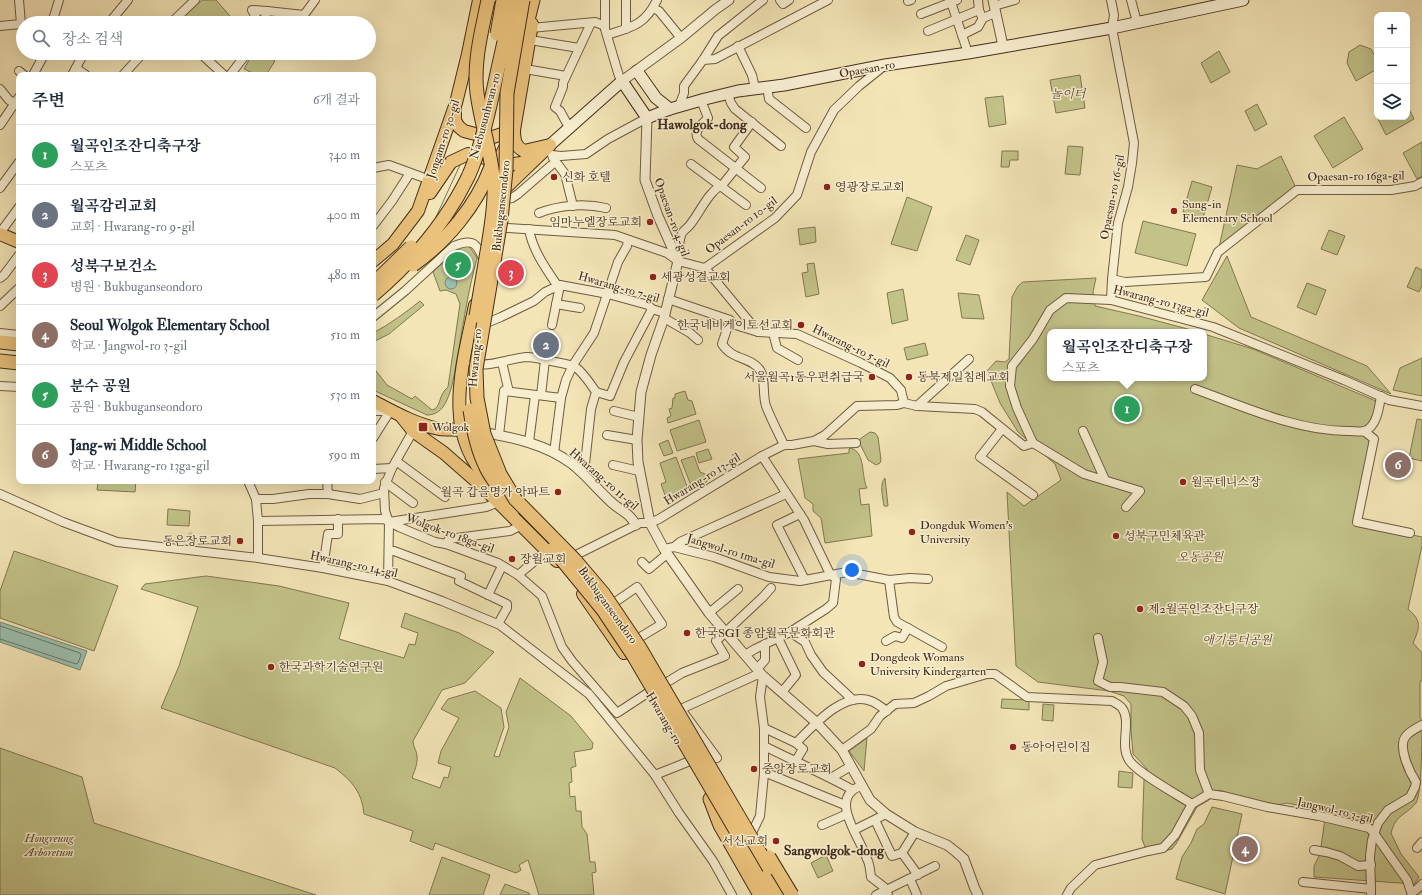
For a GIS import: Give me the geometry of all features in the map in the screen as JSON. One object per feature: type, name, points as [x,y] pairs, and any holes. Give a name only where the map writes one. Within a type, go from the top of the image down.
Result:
[{"type":"highway","name":"Bukbuganseondoro","points":[[488,0],[480,38],[476,71],[476,92],[494,186],[493,210],[469,366],[471,416],[479,449],[485,466],[514,510],[569,566],[603,610],[629,648],[773,895]]},
{"type":"highway","name":"Naebusunhwan-ro","points":[[379,284],[425,230],[445,203],[461,172],[476,131],[503,0]]},
{"type":"highway","name":"Naebusunhwan-ro","points":[[379,284],[413,258],[433,233],[468,177],[480,144],[513,0]]},
{"type":"highway","name":"Bukbuganseondoro","points":[[523,0],[507,92],[506,170],[501,220],[476,369],[477,398],[484,434],[500,474],[515,499],[580,566],[603,593],[640,648],[785,895]]},
{"type":"highway","points":[[379,284],[428,255],[464,216],[478,195],[490,172],[504,135],[526,44],[534,0]]},
{"type":"highway","points":[[0,342],[16,344]]},
{"type":"highway","points":[[0,349],[16,351]]},
{"type":"highway","points":[[0,361],[16,363]]},
{"type":"highway","points":[[0,369],[16,370]]},
{"type":"highway","points":[[675,708],[715,763],[744,816],[792,895]]},
{"type":"highway","points":[[710,799],[720,825],[760,895]]},
{"type":"main road","name":"Jongam-ro 30-gil","points":[[376,258],[393,244],[418,211],[456,103],[479,0]]},
{"type":"main road","points":[[534,0],[531,28],[526,44],[525,69],[514,130],[515,143],[522,150],[534,150],[552,154]]},
{"type":"main road","name":"Opaesan-ro","points":[[649,114],[701,100],[755,88],[784,85],[885,65],[968,53],[1112,28],[1219,2],[1243,0]]},
{"type":"main road","points":[[636,71],[658,100],[675,108]]},
{"type":"main road","points":[[494,199],[552,154],[570,129],[622,81],[649,114],[659,110],[658,100]]},
{"type":"main road","points":[[456,103],[455,121],[464,131],[490,138],[514,130]]},
{"type":"main road","points":[[501,498],[475,464],[461,430],[459,410],[460,380],[484,260],[494,199],[497,164],[514,130]]},
{"type":"main road","points":[[418,211],[451,162],[468,154],[481,156],[497,164],[521,163],[552,154]]},
{"type":"main road","name":"Hwarang-ro","points":[[494,199],[492,229],[473,364],[472,395],[477,431],[481,447],[501,498],[522,525],[552,551],[567,559],[574,574],[626,656],[654,689],[675,708],[748,841],[781,895]]},
{"type":"main road","points":[[0,233],[16,241]]},
{"type":"main road","points":[[376,403],[429,427],[448,430],[477,431]]},
{"type":"main road","name":"Hwarang-ro","points":[[396,413],[413,431],[444,453],[501,498],[607,607],[632,642],[654,689],[710,799],[766,895]]},
{"type":"main road","points":[[690,761],[698,760],[707,768]]},
{"type":"street","points":[[19,0],[20,16]]},
{"type":"street","points":[[54,16],[58,0]]},
{"type":"street","points":[[115,16],[128,0]]},
{"type":"street","points":[[178,16],[195,0]]},
{"type":"street","points":[[255,16],[252,10],[304,14],[315,0]]},
{"type":"street","points":[[605,0],[605,26],[619,76],[622,81],[682,38],[729,0]]},
{"type":"street","points":[[626,0],[626,29]]},
{"type":"street","points":[[675,108],[684,93],[684,86],[718,36],[763,0]]},
{"type":"street","points":[[780,0],[783,4],[789,0]]},
{"type":"street","points":[[703,60],[715,59],[828,0]]},
{"type":"street","points":[[908,0],[911,0]]},
{"type":"street","points":[[962,35],[978,27],[981,14],[978,0]]},
{"type":"street","points":[[928,31],[957,19],[981,14],[994,6],[1015,0]]},
{"type":"street","points":[[1111,0],[1114,15],[1112,28]]},
{"type":"street","points":[[1130,0],[1137,22]]},
{"type":"street","points":[[921,14],[954,1],[957,19],[968,53]]},
{"type":"street","points":[[607,34],[636,26],[651,13],[655,4]]},
{"type":"street","points":[[655,4],[659,11],[682,38]]},
{"type":"street","points":[[994,6],[1003,46]]},
{"type":"street","points":[[265,16],[267,11]]},
{"type":"street","points":[[531,28],[594,22],[605,26]]},
{"type":"street","points":[[570,129],[560,111],[555,107],[566,76],[591,23]]},
{"type":"street","points":[[0,26],[16,24]]},
{"type":"street","name":"Opaesan-ro 16-gil","points":[[1111,300],[1118,223],[1128,187],[1134,143],[1112,28]]},
{"type":"street","points":[[526,44],[579,48]]},
{"type":"street","points":[[738,46],[752,75],[755,88]]},
{"type":"street","points":[[35,72],[41,60]]},
{"type":"street","points":[[74,72],[80,60]]},
{"type":"street","points":[[126,72],[137,60]]},
{"type":"street","points":[[208,60],[221,72]]},
{"type":"street","points":[[232,72],[242,60]]},
{"type":"street","name":"Opaesan-ro 10-gil","points":[[704,268],[775,218],[797,195],[811,152],[834,110],[859,86],[885,65]]},
{"type":"street","points":[[525,69],[566,76]]},
{"type":"street","points":[[767,86],[769,99],[806,128]]},
{"type":"street","points":[[0,89],[9,100],[16,100]]},
{"type":"street","points":[[728,94],[735,109],[781,146]]},
{"type":"street","points":[[701,100],[708,118],[696,131],[698,139],[761,188]]},
{"type":"street","points":[[0,125],[16,101]]},
{"type":"street","name":"Opaesan-ro","points":[[552,154],[561,156],[586,154],[649,114]]},
{"type":"street","name":"Opaesan-ro 4-gil","points":[[649,114],[645,180],[658,216],[678,261],[665,315],[651,355],[641,392],[637,440],[639,471],[650,523],[665,552],[725,633],[760,672],[817,722],[842,750],[851,766],[858,788],[886,814],[915,832],[946,845],[956,852],[964,860],[978,895]]},
{"type":"street","points":[[678,261],[682,232],[689,225],[703,205],[745,157],[734,147],[752,122]]},
{"type":"street","points":[[494,199],[512,198],[518,194],[552,154],[565,174],[573,206]]},
{"type":"street","points":[[690,164],[746,205]]},
{"type":"street","points":[[0,188],[16,166]]},
{"type":"street","points":[[376,168],[389,166],[430,180]]},
{"type":"street","points":[[376,222],[410,173]]},
{"type":"street","name":"Opaesan-ro 16ga-gil","points":[[1112,279],[1125,282],[1206,277],[1218,252],[1297,190],[1391,190],[1415,186],[1422,182]]},
{"type":"street","points":[[539,213],[550,208],[573,206],[593,205],[606,208]]},
{"type":"street","points":[[0,233],[16,210]]},
{"type":"street","points":[[492,229],[529,229],[615,235],[667,253],[678,261],[704,268],[758,332]]},
{"type":"street","points":[[529,229],[530,238],[541,260],[558,285],[552,325]]},
{"type":"street","points":[[608,294],[618,262],[627,246],[628,240]]},
{"type":"street","points":[[376,315],[405,291],[454,246],[464,242],[477,245],[484,260]]},
{"type":"street","points":[[0,278],[16,259]]},
{"type":"street","points":[[479,320],[489,322],[501,317],[534,301],[545,292],[558,285]]},
{"type":"street","name":"Hwarang-ro 7-gil","points":[[558,285],[608,294],[648,305],[652,309],[665,315]]},
{"type":"street","points":[[0,306],[16,291]]},
{"type":"street","name":"Hwarang-ro 11-gil","points":[[554,453],[561,398],[566,380],[573,365],[594,333],[608,294]]},
{"type":"street","name":"Hwarang-ro 13ga-gil","points":[[1033,443],[1017,408],[1010,386],[1012,366],[1033,339],[1050,310],[1066,298],[1111,300],[1213,327],[1389,400],[1422,406]]},
{"type":"street","points":[[668,299],[730,320],[722,344],[727,351],[758,368],[764,376],[763,387],[766,406],[784,446]]},
{"type":"street","points":[[556,304],[580,308]]},
{"type":"street","points":[[473,364],[481,365],[528,357],[573,365],[589,380],[596,392],[610,396],[624,362],[652,309]]},
{"type":"street","points":[[665,315],[698,340]]},
{"type":"street","points":[[729,323],[758,332]]},
{"type":"street","name":"Hwarang-ro 5-gil","points":[[758,332],[797,334],[861,363],[890,378],[901,390],[904,403]]},
{"type":"street","points":[[0,333],[16,335]]},
{"type":"street","points":[[773,333],[778,348],[798,360]]},
{"type":"street","points":[[917,406],[969,359]]},
{"type":"street","points":[[529,442],[545,360]]},
{"type":"street","points":[[499,434],[504,392],[508,388],[502,362]]},
{"type":"street","points":[[0,386],[16,387]]},
{"type":"street","points":[[1195,389],[1272,417],[1300,425],[1339,432],[1364,431],[1372,426],[1377,414],[1381,396]]},
{"type":"street","points":[[504,392],[561,398]]},
{"type":"street","points":[[580,471],[585,464],[591,409],[596,392]]},
{"type":"street","name":"Hwarang-ro 13-gil","points":[[567,559],[636,525],[650,523],[659,519],[762,456],[784,446],[814,441],[825,435],[857,406],[897,405],[904,403],[917,406],[975,409],[982,412],[1024,446],[1033,443],[1084,474],[1140,491],[1126,507]]},
{"type":"street","points":[[376,411],[396,413]]},
{"type":"street","points":[[614,411],[639,417]]},
{"type":"street","points":[[376,435],[396,413]]},
{"type":"street","points":[[1002,429],[980,457],[1033,495]]},
{"type":"street","points":[[388,581],[389,522],[385,511],[384,488],[394,465],[413,431]]},
{"type":"street","name":"Hwarang-ro 11-gil","points":[[477,431],[499,434],[529,442],[542,447],[571,463],[611,503],[631,516],[636,525]]},
{"type":"street","points":[[1083,431],[1105,480]]},
{"type":"street","points":[[1364,431],[1374,439],[1357,522],[1410,533]]},
{"type":"street","points":[[607,435],[637,440]]},
{"type":"street","points":[[825,435],[828,444]]},
{"type":"street","points":[[814,441],[828,444],[856,443]]},
{"type":"street","points":[[745,655],[790,632],[832,604],[836,579],[830,574],[800,514],[762,456]]},
{"type":"street","points":[[376,468],[394,465],[445,498]]},
{"type":"street","points":[[613,465],[639,471]]},
{"type":"street","points":[[386,482],[412,503]]},
{"type":"street","points":[[251,484],[256,499],[258,521],[258,558]]},
{"type":"street","points":[[327,484],[328,494]]},
{"type":"street","points":[[256,499],[309,494],[328,494],[360,499],[384,493]]},
{"type":"street","name":"Hwarang-ro 14-gil","points":[[0,494],[63,522],[117,542],[258,558],[323,568],[388,581],[442,600],[498,624],[589,694],[655,775],[713,862],[732,895]]},
{"type":"street","name":"Jangwol-ro 1ma-gil","points":[[665,552],[680,542],[786,494]]},
{"type":"street","points":[[258,521],[384,519],[389,522],[486,508],[501,498]]},
{"type":"street","name":"Jangwol-ro 1ma-gil","points":[[800,514],[777,525],[805,580]]},
{"type":"street","points":[[323,568],[328,534],[338,534],[338,519]]},
{"type":"street","name":"Wolgok-ro 18ga-gil","points":[[389,522],[435,542],[446,544],[502,566],[518,574],[542,596],[562,647],[617,713],[654,689]]},
{"type":"street","points":[[446,544],[449,540],[510,531],[522,525]]},
{"type":"street","name":"Jangwol-ro 1ma-gil","points":[[674,547],[714,557],[769,577],[800,581],[830,574],[847,572],[889,580],[910,578],[928,579]]},
{"type":"street","points":[[389,550],[461,576],[459,581],[507,604],[507,608],[498,624]]},
{"type":"street","points":[[518,574],[552,551]]},
{"type":"street","points":[[642,562],[648,569],[665,552]]},
{"type":"street","name":"Wolgok-ro 18ga-gil","points":[[488,595],[502,566]]},
{"type":"street","points":[[889,580],[894,617],[897,622],[942,647]]},
{"type":"street","points":[[607,607],[637,587],[662,624],[632,642]]},
{"type":"street","points":[[709,613],[738,588]]},
{"type":"street","points":[[725,633],[771,588]]},
{"type":"street","points":[[886,641],[895,636],[902,638],[908,628]]},
{"type":"street","points":[[790,632],[805,642],[811,655],[823,672],[853,700]]},
{"type":"street","name":"Hwarang-ro","points":[[654,689],[682,673],[725,656],[716,641],[725,633]]},
{"type":"street","points":[[778,638],[796,675],[782,692]]},
{"type":"street","points":[[1067,895],[1071,888],[1082,880],[1095,865],[1163,848],[1175,835],[1192,804],[1209,794],[1200,770],[1199,733],[1192,716],[1184,706],[1163,692],[1110,687],[1098,681],[1103,662],[1098,638]]},
{"type":"street","points":[[748,841],[760,816],[764,774],[764,728],[760,697],[760,672],[765,660],[765,644]]},
{"type":"street","points":[[576,665],[581,688]]},
{"type":"street","name":"Hwarang-ro","points":[[675,708],[756,675],[760,672]]},
{"type":"street","points":[[842,750],[870,729],[880,716],[895,704],[914,703],[946,686],[987,674],[995,674],[1027,697],[1112,701],[1122,708],[1126,716],[1125,748],[1126,755],[1130,761],[1138,769],[1192,804]]},
{"type":"street","points":[[796,743],[817,722],[842,703],[860,698],[872,701],[887,711]]},
{"type":"street","points":[[675,708],[717,758]]},
{"type":"street","points":[[1422,725],[1406,736],[1403,747],[1409,770],[1413,777],[1422,776]]},
{"type":"street","points":[[764,728],[796,743],[803,749],[795,762]]},
{"type":"street","points":[[764,746],[795,762],[858,788]]},
{"type":"street","points":[[655,775],[690,761]]},
{"type":"street","points":[[831,778],[851,766]]},
{"type":"street","points":[[764,774],[769,774],[846,805]]},
{"type":"street","name":"Jangwol-ro 3-gil","points":[[1209,794],[1369,828],[1374,833],[1378,822],[1388,810],[1410,797],[1416,782],[1413,777]]},
{"type":"street","points":[[858,788],[850,792],[845,808],[868,859],[871,877],[884,887],[887,893]]},
{"type":"street","points":[[822,825],[847,814]]},
{"type":"street","points":[[854,830],[886,814]]},
{"type":"street","points":[[875,820],[892,856],[902,852],[915,832]]},
{"type":"street","points":[[1303,882],[1371,892],[1370,856],[1374,833]]},
{"type":"street","points":[[1374,833],[1407,880],[1412,894],[1422,884]]},
{"type":"street","points":[[1314,850],[1340,856],[1358,866],[1371,865]]},
{"type":"street","points":[[902,852],[918,875]]},
{"type":"street","points":[[876,895],[887,893],[910,878],[936,866]]},
{"type":"street","points":[[910,878],[917,895]]},
{"type":"green space","points":[[202,0],[216,0],[230,16],[185,16]]},
{"type":"green space","points":[[1360,45],[1371,49],[1374,54],[1374,71],[1356,81],[1347,63],[1349,52]]},
{"type":"green space","points":[[1219,51],[1230,72],[1211,83],[1201,63]]},
{"type":"green space","points":[[249,60],[275,61],[268,72],[250,72],[244,69]]},
{"type":"green space","name":"놀이터","points":[[1080,75],[1085,108],[1056,113],[1050,80]]},
{"type":"green space","points":[[1003,96],[1006,124],[989,127],[985,98]]},
{"type":"green space","points":[[1257,104],[1267,124],[1255,131],[1245,111]]},
{"type":"green space","points":[[1410,111],[1414,119],[1386,135],[1378,120],[1410,120]]},
{"type":"green space","points":[[1344,117],[1363,149],[1333,168],[1314,136]]},
{"type":"green space","points":[[1422,142],[1422,176],[1417,179],[1403,153]]},
{"type":"green space","points":[[1068,146],[1083,147],[1080,175],[1065,174]]},
{"type":"green space","points":[[1002,151],[1018,151],[1018,160],[1010,160],[1009,167],[1001,167]]},
{"type":"green space","points":[[1281,156],[1297,190],[1218,252],[1237,165],[1257,169]]},
{"type":"green space","points":[[1192,181],[1212,187],[1203,218],[1183,212]]},
{"type":"green space","points":[[907,197],[932,207],[917,251],[891,244]]},
{"type":"green space","points":[[1143,221],[1196,234],[1187,266],[1135,253]]},
{"type":"green space","points":[[815,227],[816,242],[800,245],[798,229]]},
{"type":"green space","points":[[1329,230],[1345,236],[1337,255],[1321,249]]},
{"type":"green space","points":[[966,235],[979,240],[970,265],[956,260]]},
{"type":"green space","points":[[469,246],[477,258],[467,303],[453,383],[449,396],[443,407],[438,412],[427,415],[376,391],[376,371],[387,385],[412,399],[415,396],[432,410],[439,404],[443,393],[448,387],[460,304],[456,294],[446,290],[440,291],[433,272],[459,247]]},
{"type":"green space","points":[[1227,256],[1251,317],[1367,366],[1391,394],[1239,328],[1202,300]]},
{"type":"green space","points":[[814,263],[819,294],[806,297],[802,273],[808,272],[807,264]]},
{"type":"green space","points":[[1416,267],[1422,270],[1422,285],[1419,292],[1407,287]]},
{"type":"green space","name":"오동공원","points":[[1096,278],[1093,292],[1095,306],[1188,329],[1047,329],[1047,381],[1207,381],[1207,335],[1253,349],[1376,401],[1372,434],[1355,523],[1422,537],[1422,546],[1408,609],[1413,613],[1418,621],[1417,633],[1413,643],[1422,653],[1422,681],[1420,681],[1420,717],[1422,721],[1421,777],[1416,803],[1395,822],[1391,833],[1401,854],[1419,877],[1414,884],[1314,877],[1314,866],[1320,854],[1326,811],[1287,803],[1277,805],[1218,790],[1209,800],[1197,807],[1172,849],[1148,855],[1142,839],[1144,780],[1147,769],[1133,754],[1131,704],[1124,696],[1109,691],[1038,682],[1016,666],[1007,492],[1024,506],[1061,480],[1055,464],[1018,432],[1000,403],[987,371],[996,361],[1005,362],[1009,359],[1012,297],[1018,286],[1023,282]]},
{"type":"green space","points":[[1307,283],[1326,290],[1316,315],[1297,307]]},
{"type":"green space","points":[[903,289],[908,320],[892,324],[887,293]]},
{"type":"green space","points":[[958,293],[979,295],[984,319],[962,318]]},
{"type":"green space","points":[[420,301],[424,305],[389,334],[376,340],[376,331]]},
{"type":"green space","points":[[925,343],[928,355],[907,360],[904,348]]},
{"type":"green space","points":[[1422,358],[1422,396],[1393,390],[1400,368]]},
{"type":"green space","points":[[685,391],[688,400],[692,401],[696,414],[668,423],[667,418],[671,416],[669,409],[672,408],[675,394]]},
{"type":"green space","points":[[1417,419],[1422,420],[1422,461],[1409,458]]},
{"type":"green space","points":[[699,420],[706,442],[677,451],[670,430]]},
{"type":"green space","points":[[870,432],[875,433],[878,437],[881,460],[880,463],[876,465],[868,460],[859,442],[860,439]]},
{"type":"green space","points":[[668,440],[673,453],[664,456],[659,444]]},
{"type":"green space","points":[[850,448],[859,454],[861,459],[867,488],[859,489],[861,505],[869,504],[872,536],[825,543],[821,518],[813,511],[813,504],[805,498],[798,459],[849,453]]},
{"type":"green space","points":[[708,449],[712,459],[699,463],[696,453]]},
{"type":"green space","points":[[694,456],[700,472],[705,474],[708,480],[705,483],[692,488],[681,460]]},
{"type":"green space","points":[[676,457],[688,489],[666,498],[661,484],[666,482],[660,463]]},
{"type":"green space","points":[[885,478],[888,506],[884,506],[882,495],[882,484]]},
{"type":"green space","points":[[98,484],[136,484],[135,492],[97,490]]},
{"type":"green space","points":[[168,509],[190,511],[189,526],[167,525]]},
{"type":"green space","points":[[14,551],[118,586],[94,651],[0,618],[0,591]]},
{"type":"green space","points":[[206,576],[279,586],[349,603],[339,639],[404,658],[409,644],[415,645],[418,633],[401,627],[405,613],[459,633],[494,652],[465,683],[442,690],[413,741],[417,759],[416,768],[412,778],[440,788],[444,777],[448,778],[451,767],[438,763],[441,751],[459,718],[441,709],[448,699],[475,691],[501,708],[504,727],[494,756],[499,757],[509,727],[506,712],[520,678],[571,716],[593,743],[592,749],[574,752],[576,766],[571,768],[572,782],[569,783],[570,797],[575,796],[576,811],[581,811],[582,827],[587,834],[590,862],[595,862],[596,872],[592,873],[594,895],[539,895],[528,860],[519,865],[521,870],[516,873],[435,843],[433,850],[410,841],[413,831],[364,814],[361,799],[355,788],[351,782],[335,768],[161,708],[179,666],[198,607],[141,589],[145,584]]},
{"type":"green space","points":[[1002,699],[1029,700],[1029,710],[1001,708]]},
{"type":"green space","points":[[1043,704],[1054,705],[1053,721],[1042,720]]},
{"type":"green space","points":[[867,738],[864,771],[849,751]]},
{"type":"green space","name":"Hongreung Arboretum","points":[[0,748],[82,777],[94,823],[316,895],[0,895]]},
{"type":"green space","points":[[1119,771],[1133,773],[1132,788],[1118,787]]},
{"type":"green space","points":[[1212,807],[1242,814],[1225,894],[1176,879],[1182,857],[1191,843],[1197,829],[1204,824]]},
{"type":"green space","points":[[826,855],[833,871],[818,878],[811,863]]},
{"type":"green space","points":[[442,857],[490,875],[483,895],[429,895]]},
{"type":"green space","points":[[505,884],[529,893],[530,895],[500,895]]},
{"type":"water","points":[[451,277],[455,279],[457,283],[455,287],[451,289],[447,287],[445,283],[447,279]]},
{"type":"water","points":[[0,622],[87,651],[80,670],[0,642]]},
{"type":"pier","points":[[488,86],[485,143],[409,262],[415,243],[449,186],[466,148],[475,116],[474,108]]},
{"type":"tunnel","points":[[188,534],[192,539],[198,541]]},
{"type":"place","name":"신화 호텔","points":[[554,177]]},
{"type":"place","name":"영광장로교회","points":[[827,187]]},
{"type":"place","name":"Sung-in Elementary School","points":[[1174,211]]},
{"type":"place","name":"임마누엘장로교회","points":[[650,222]]},
{"type":"place","name":"분수 공원","points":[[458,265]]},
{"type":"place","name":"성북구보건소","points":[[511,273]]},
{"type":"place","name":"세광성결교회","points":[[653,277]]},
{"type":"place","name":"한국네비게이토선교회","points":[[801,325]]},
{"type":"place","name":"월곡감리교회","points":[[546,345]]},
{"type":"place","name":"서울월곡1동우편취급국","points":[[872,377]]},
{"type":"place","name":"동북제일침례교회","points":[[909,377]]},
{"type":"place","name":"월곡인조잔디축구장","points":[[1127,409]]},
{"type":"place","name":"Wolgok","points":[[423,427]]},
{"type":"place","name":"Jang-wi Middle School","points":[[1398,465]]},
{"type":"place","name":"월곡테니스장","points":[[1183,482]]},
{"type":"place","name":"월곡 갑을명가 아파트","points":[[558,492]]},
{"type":"place","name":"Dongduk Women's University","points":[[912,532]]},
{"type":"place","name":"성북구민체육관","points":[[1116,536]]},
{"type":"place","name":"동은장로교회","points":[[240,541]]},
{"type":"place","name":"장월교회","points":[[512,559]]},
{"type":"place","name":"제2월곡인조잔디구장","points":[[1140,609]]},
{"type":"place","name":"한국SGI 종암월곡문화회관","points":[[687,633]]},
{"type":"place","name":"Dongdeok Womans University Kindergarten","points":[[862,664]]},
{"type":"place","name":"한국과학기술연구원","points":[[271,667]]},
{"type":"place","name":"동아어린이집","points":[[1013,747]]},
{"type":"place","name":"중앙장로교회","points":[[754,769]]},
{"type":"place","name":"서신교회","points":[[776,841]]},
{"type":"place","name":"Seoul Wolgok Elementary School","points":[[1245,849]]},
{"type":"district","name":"Hawolgok-dong","points":[[702,124]]},
{"type":"district","name":"Sangwolgok-dong","points":[[834,850]]},
{"type":"park label","name":"애기릉터공원","points":[[1237,640]]}]
